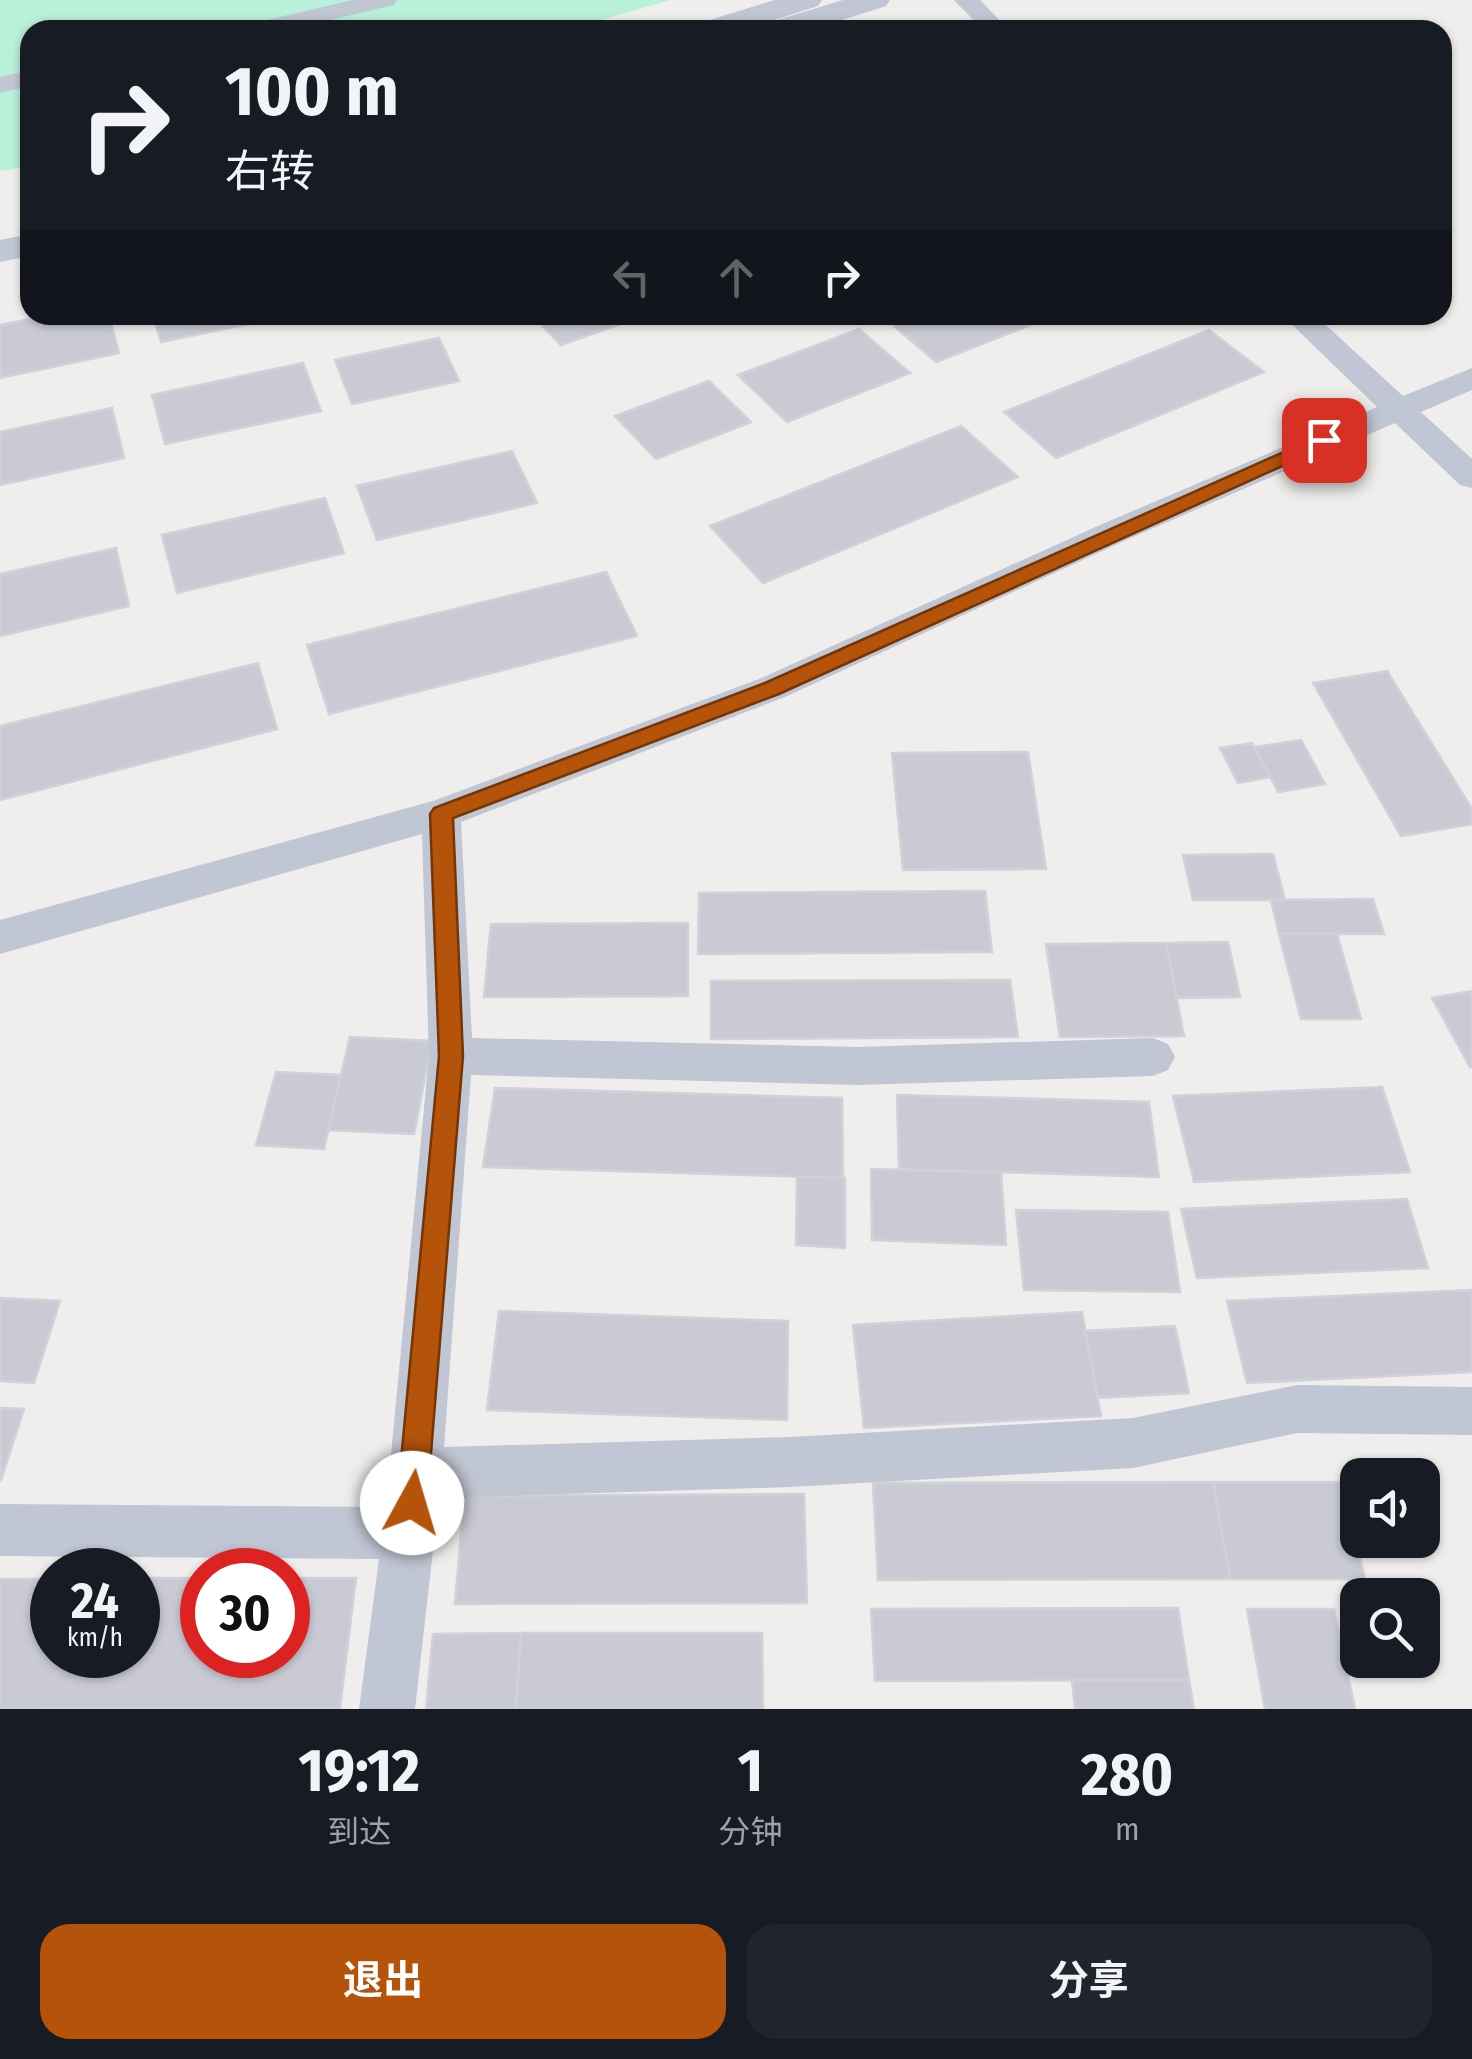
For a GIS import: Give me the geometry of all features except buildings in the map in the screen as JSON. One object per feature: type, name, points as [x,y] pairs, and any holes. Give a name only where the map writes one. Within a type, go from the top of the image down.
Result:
[{"type":"street","points":[[298,20],[386,0]]},
{"type":"street","points":[[743,20],[807,0]]},
{"type":"street","points":[[811,20],[876,0]]},
{"type":"street","points":[[966,0],[987,20]]},
{"type":"street","points":[[1308,325],[1472,477]]},
{"type":"street","points":[[0,937],[442,814],[772,688],[1395,408],[1472,378]]},
{"type":"street","points":[[387,1709],[416,1473],[451,1056],[442,814]]},
{"type":"street","points":[[451,1056],[858,1066],[1153,1057]]},
{"type":"street","points":[[416,1473],[790,1462],[1133,1444],[1297,1409],[1472,1411]]},
{"type":"street","points":[[0,1530],[408,1533]]},
{"type":"green space","points":[[0,0],[670,0],[601,20],[20,20],[20,168],[0,171]]},
{"type":"route","points":[[412,1503],[451,1056],[442,814],[772,688],[1324,440]]}]
